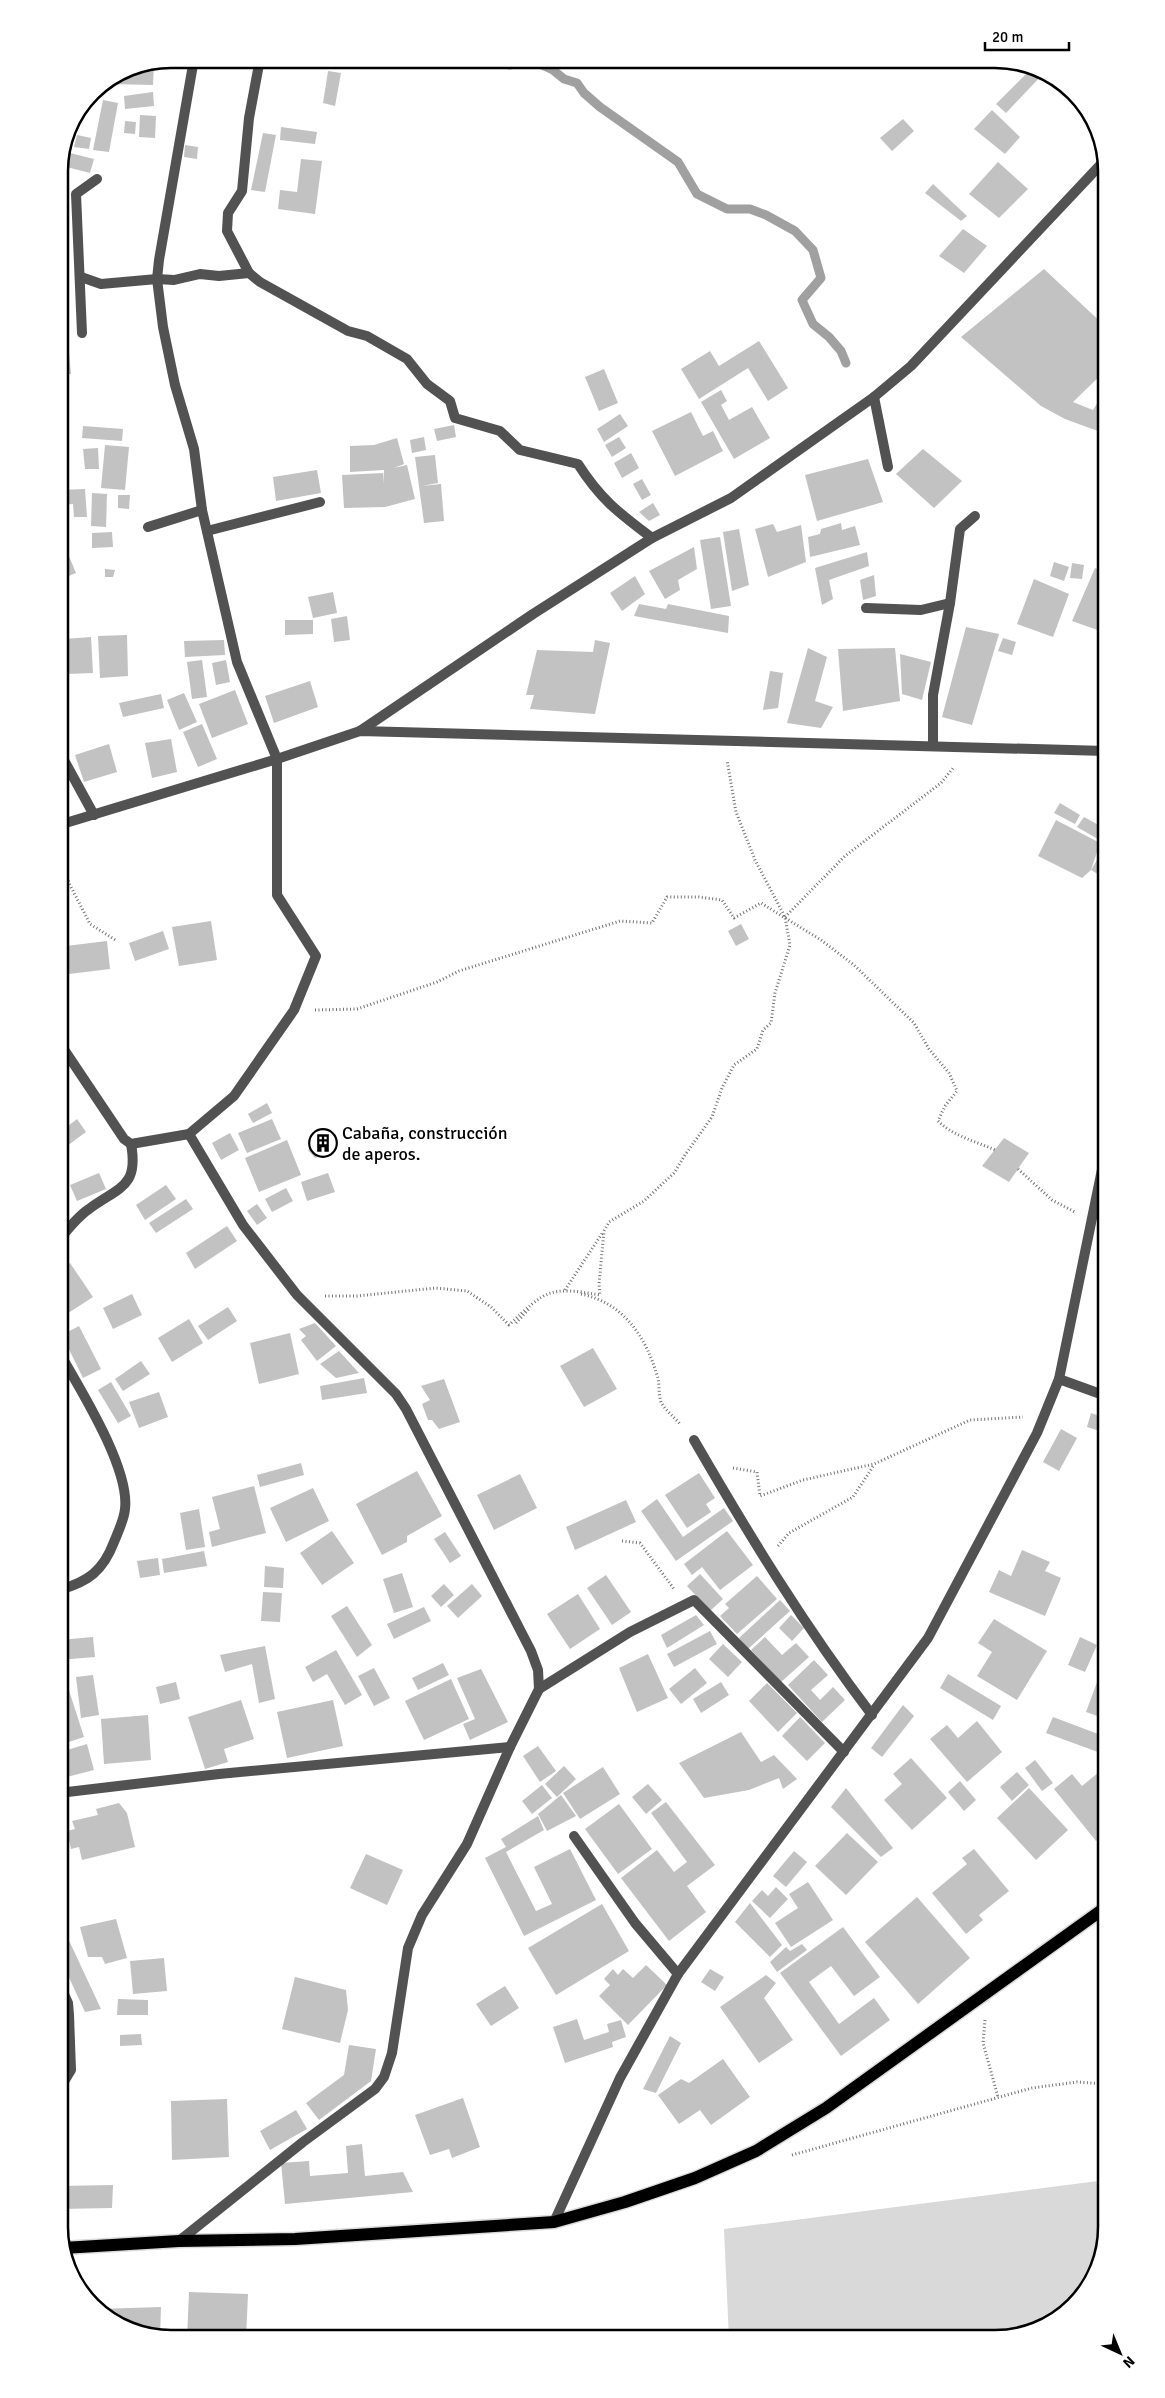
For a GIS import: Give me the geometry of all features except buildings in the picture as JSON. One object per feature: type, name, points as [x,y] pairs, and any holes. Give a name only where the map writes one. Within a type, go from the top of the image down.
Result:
[{"type":"main road","points":[[69,2248],[179,2241],[296,2239],[554,2222],[624,2202],[695,2178],[756,2151],[826,2108],[1098,1912]]},
{"type":"street","points":[[131,1144],[190,1134],[234,1096],[294,1010],[316,956],[277,895],[277,759],[237,662],[202,510],[194,448],[175,385],[163,327],[157,279],[172,176],[192,68]]},
{"type":"street","points":[[258,68],[249,118],[242,191],[228,212],[227,231],[248,273],[260,282],[348,331],[367,336],[407,359],[427,384],[450,401],[454,418],[500,431],[520,450],[578,464],[591,484],[610,506],[652,538]]},
{"type":"street","points":[[68,822],[277,759],[360,731],[533,614],[652,538],[731,498],[874,397],[911,366],[1098,169]]},
{"type":"street","points":[[82,332],[76,194],[97,180]]},
{"type":"street","points":[[81,277],[101,284],[157,279],[174,280],[200,274],[219,276],[248,273]]},
{"type":"street","points":[[874,397],[888,467]]},
{"type":"street","points":[[207,531],[320,502]]},
{"type":"street","points":[[148,527],[202,510]]},
{"type":"street","points":[[933,745],[933,695],[950,602],[960,529],[975,516]]},
{"type":"street","points":[[866,608],[921,610],[950,602]]},
{"type":"street","points":[[360,731],[1098,751]]},
{"type":"street","points":[[68,767],[94,815]]},
{"type":"street","points":[[68,1056],[118,1132],[131,1144],[134,1162],[129,1180],[88,1209],[68,1230]]},
{"type":"street","points":[[179,2241],[303,2142],[375,2089],[384,2077],[392,2053],[408,1948],[422,1915],[467,1844],[510,1747],[539,1689],[538,1670],[531,1651],[406,1409],[396,1394],[297,1295],[243,1224],[190,1134]]},
{"type":"street","points":[[554,2222],[620,2078],[678,1974],[928,1638],[1044,1417],[1060,1379],[1098,1191]]},
{"type":"street","points":[[68,1369],[105,1437],[122,1477],[125,1509],[110,1552],[100,1567],[84,1582],[68,1587]]},
{"type":"street","points":[[1060,1379],[1098,1393]]},
{"type":"street","points":[[694,1440],[764,1561],[826,1655],[872,1714]]},
{"type":"street","points":[[539,1689],[630,1632],[694,1600],[844,1752]]},
{"type":"street","points":[[68,1792],[219,1774],[510,1747]]},
{"type":"street","points":[[574,1836],[635,1923],[678,1974]]},
{"type":"street","points":[[68,2009],[72,2070],[68,2076]]},
{"type":"path","points":[[565,1290],[609,1222],[644,1201],[674,1173],[712,1118],[722,1088],[734,1065],[757,1049],[763,1030],[771,1023],[775,993],[790,945],[785,917],[755,860],[736,812],[725,752],[727,740]]},
{"type":"path","points":[[785,917],[845,856],[941,783],[970,746]]},
{"type":"path","points":[[68,883],[90,924],[117,941]]},
{"type":"path","points":[[294,1010],[357,1009],[437,982],[459,971],[620,922],[652,923],[667,897],[698,897],[722,900],[734,918],[761,903],[785,917],[854,965],[914,1023],[929,1049],[949,1073],[957,1091],[945,1106],[938,1121],[949,1132],[967,1137],[994,1150]]},
{"type":"path","points":[[1018,1169],[1052,1200],[1070,1211],[1093,1216]]},
{"type":"path","points":[[297,1295],[358,1296],[436,1288],[467,1291],[491,1307],[509,1325],[530,1305],[552,1291],[565,1290],[600,1295],[598,1284],[604,1231]]},
{"type":"path","points":[[516,1322],[532,1306],[560,1289],[596,1297],[624,1314],[645,1345],[658,1376],[661,1402],[694,1440]]},
{"type":"path","points":[[728,1467],[757,1472],[760,1496],[804,1480],[874,1464],[940,1436],[970,1420],[1044,1417]]},
{"type":"path","points":[[764,1561],[789,1533],[853,1497],[874,1464]]},
{"type":"path","points":[[622,1541],[640,1544],[677,1593],[694,1600]]},
{"type":"path","points":[[982,1996],[986,2024],[983,2043],[998,2097]]},
{"type":"path","points":[[786,2157],[881,2132],[1032,2088],[1078,2082],[1098,2083]]},
{"type":"shaded area","points":[[1098,2181],[1097,2241],[1092,2261],[1080,2285],[1067,2300],[1046,2317],[1034,2323],[1008,2330],[729,2330],[724,2229]]},
{"type":"waterway","points":[[549,68],[564,79],[577,83],[584,93],[600,107],[678,162],[697,194],[727,209],[750,209],[766,215],[795,231],[813,250],[821,278],[802,300],[813,324],[829,337],[841,351],[846,363]]},
{"type":"place","name":"Cabaña, construcción de aperos.","points":[[323,1143]]}]
